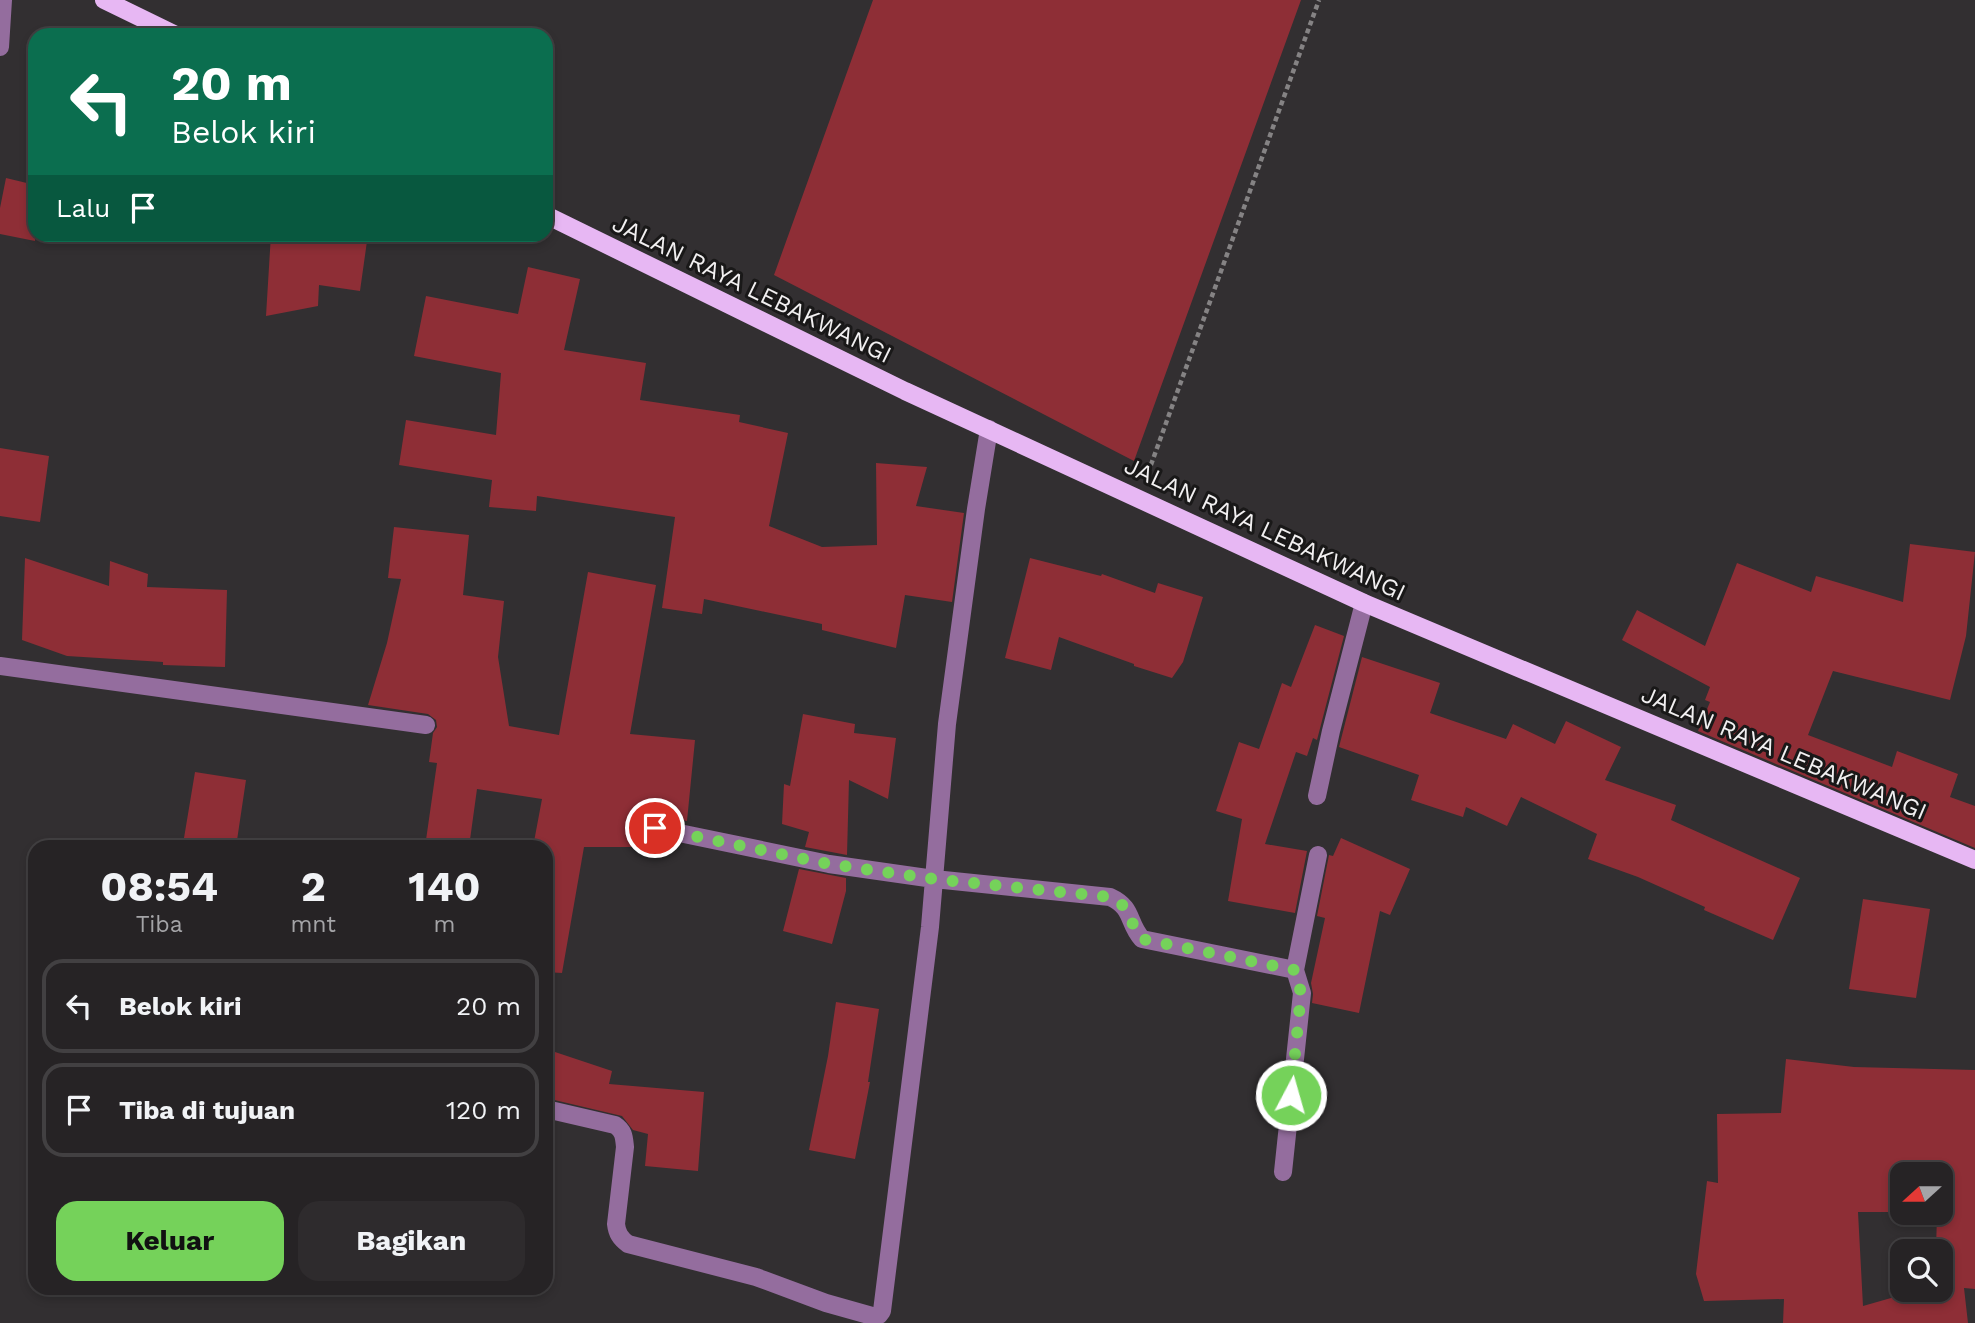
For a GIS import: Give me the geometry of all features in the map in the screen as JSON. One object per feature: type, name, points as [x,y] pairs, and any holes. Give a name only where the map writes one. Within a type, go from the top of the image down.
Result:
[{"type":"main road","points":[[104,0],[162,28]]},
{"type":"main road","name":"JALAN RAYA LEBAKWANGI","points":[[553,218],[905,391],[1364,603],[1975,860]]},
{"type":"street","points":[[0,47],[4,0]]},
{"type":"street","points":[[553,1111],[615,1125],[621,1129],[625,1147],[616,1224],[617,1232],[628,1244],[756,1277],[849,1309],[872,1315],[879,1315],[882,1311],[934,879],[947,724],[989,429]]},
{"type":"street","points":[[1317,796],[1364,603]]},
{"type":"street","points":[[0,666],[426,725]]},
{"type":"street","points":[[655,828],[829,864],[934,879],[1110,897],[1121,902],[1128,911],[1138,936],[1142,939],[1295,970]]},
{"type":"street","points":[[1283,1172],[1301,993],[1295,970],[1318,855]]},
{"type":"path","points":[[1139,499],[1319,0]]},
{"type":"building","points":[[873,0],[1301,0],[1134,461],[774,275]]},
{"type":"building","points":[[6,178],[28,183],[28,240],[0,234],[0,208]]},
{"type":"building","points":[[271,242],[367,242],[360,291],[319,285],[318,306],[266,316]]},
{"type":"building","points":[[528,267],[580,279],[564,350],[646,363],[640,400],[740,415],[739,422],[788,433],[769,526],[822,547],[877,545],[876,463],[927,467],[916,506],[964,513],[952,602],[905,595],[896,648],[822,630],[822,624],[704,599],[702,614],[662,608],[675,517],[537,496],[536,511],[489,507],[492,480],[399,465],[406,420],[496,435],[501,373],[414,356],[426,296],[518,314]]},
{"type":"building","points":[[0,448],[49,456],[40,522],[0,516]]},
{"type":"building","points":[[394,527],[469,535],[463,595],[504,601],[498,657],[509,726],[559,735],[588,572],[656,585],[630,734],[695,740],[687,821],[657,817],[647,820],[645,832],[648,837],[658,840],[658,847],[584,847],[562,973],[553,972],[553,840],[534,840],[542,799],[477,789],[470,840],[426,840],[437,763],[429,762],[433,733],[437,727],[436,720],[428,714],[368,705],[387,643],[401,579],[388,578]]},
{"type":"building","points":[[1910,544],[1975,552],[1966,636],[1950,700],[1833,671],[1808,735],[1892,767],[1897,751],[1958,774],[1950,797],[1975,806],[1975,848],[1698,731],[1710,702],[1705,700],[1710,687],[1622,640],[1637,610],[1705,646],[1737,563],[1811,592],[1816,576],[1903,602]]},
{"type":"building","points":[[25,558],[109,586],[110,561],[148,574],[147,587],[227,590],[225,667],[163,665],[163,662],[67,656],[22,640]]},
{"type":"building","points":[[1030,558],[1101,576],[1102,574],[1155,593],[1158,583],[1203,597],[1183,662],[1172,678],[1059,637],[1051,670],[1005,658]]},
{"type":"building","points":[[1315,625],[1344,636],[1317,740],[1313,738],[1307,756],[1296,752],[1265,844],[1307,851],[1295,913],[1228,901],[1242,819],[1216,811],[1239,742],[1259,749],[1282,683],[1291,687]]},
{"type":"building","points":[[1362,657],[1440,683],[1430,713],[1506,739],[1513,724],[1555,744],[1566,721],[1621,747],[1605,780],[1676,805],[1671,820],[1800,878],[1773,940],[1638,877],[1588,859],[1597,834],[1521,797],[1507,826],[1466,807],[1463,817],[1411,800],[1419,775],[1339,747]]},
{"type":"building","points":[[803,714],[855,724],[854,733],[896,738],[888,799],[849,780],[847,855],[805,847],[809,832],[782,824],[784,784],[790,786]]},
{"type":"building","points":[[195,772],[246,780],[237,840],[184,840]]},
{"type":"building","points":[[1341,838],[1410,869],[1390,915],[1380,911],[1359,1013],[1312,1003],[1311,983],[1325,918],[1317,916],[1329,855],[1333,856]]},
{"type":"building","points":[[799,869],[846,878],[846,891],[832,944],[783,931]]},
{"type":"building","points":[[1863,899],[1930,909],[1916,998],[1849,989]]},
{"type":"building","points":[[836,1002],[879,1009],[870,1082],[855,1159],[809,1150]]},
{"type":"building","points":[[553,1051],[612,1071],[609,1084],[704,1092],[698,1171],[645,1166],[648,1134],[633,1130],[622,1116],[553,1100]]},
{"type":"building","points":[[1786,1059],[1854,1067],[1975,1070],[1975,1289],[1964,1288],[1968,1323],[1783,1323],[1784,1299],[1704,1301],[1696,1274],[1707,1181],[1718,1183],[1717,1114],[1781,1113]],"holes":[[[1890,1162],[1953,1162],[1953,1225],[1937,1225],[1936,1239],[1953,1239],[1953,1302],[1890,1302],[1890,1298],[1863,1306],[1858,1212],[1890,1212]]]},
{"type":"route","points":[[655,828],[829,864],[934,879],[1110,897],[1121,902],[1128,911],[1138,936],[1146,941],[1295,970],[1301,993],[1291,1095]]}]
